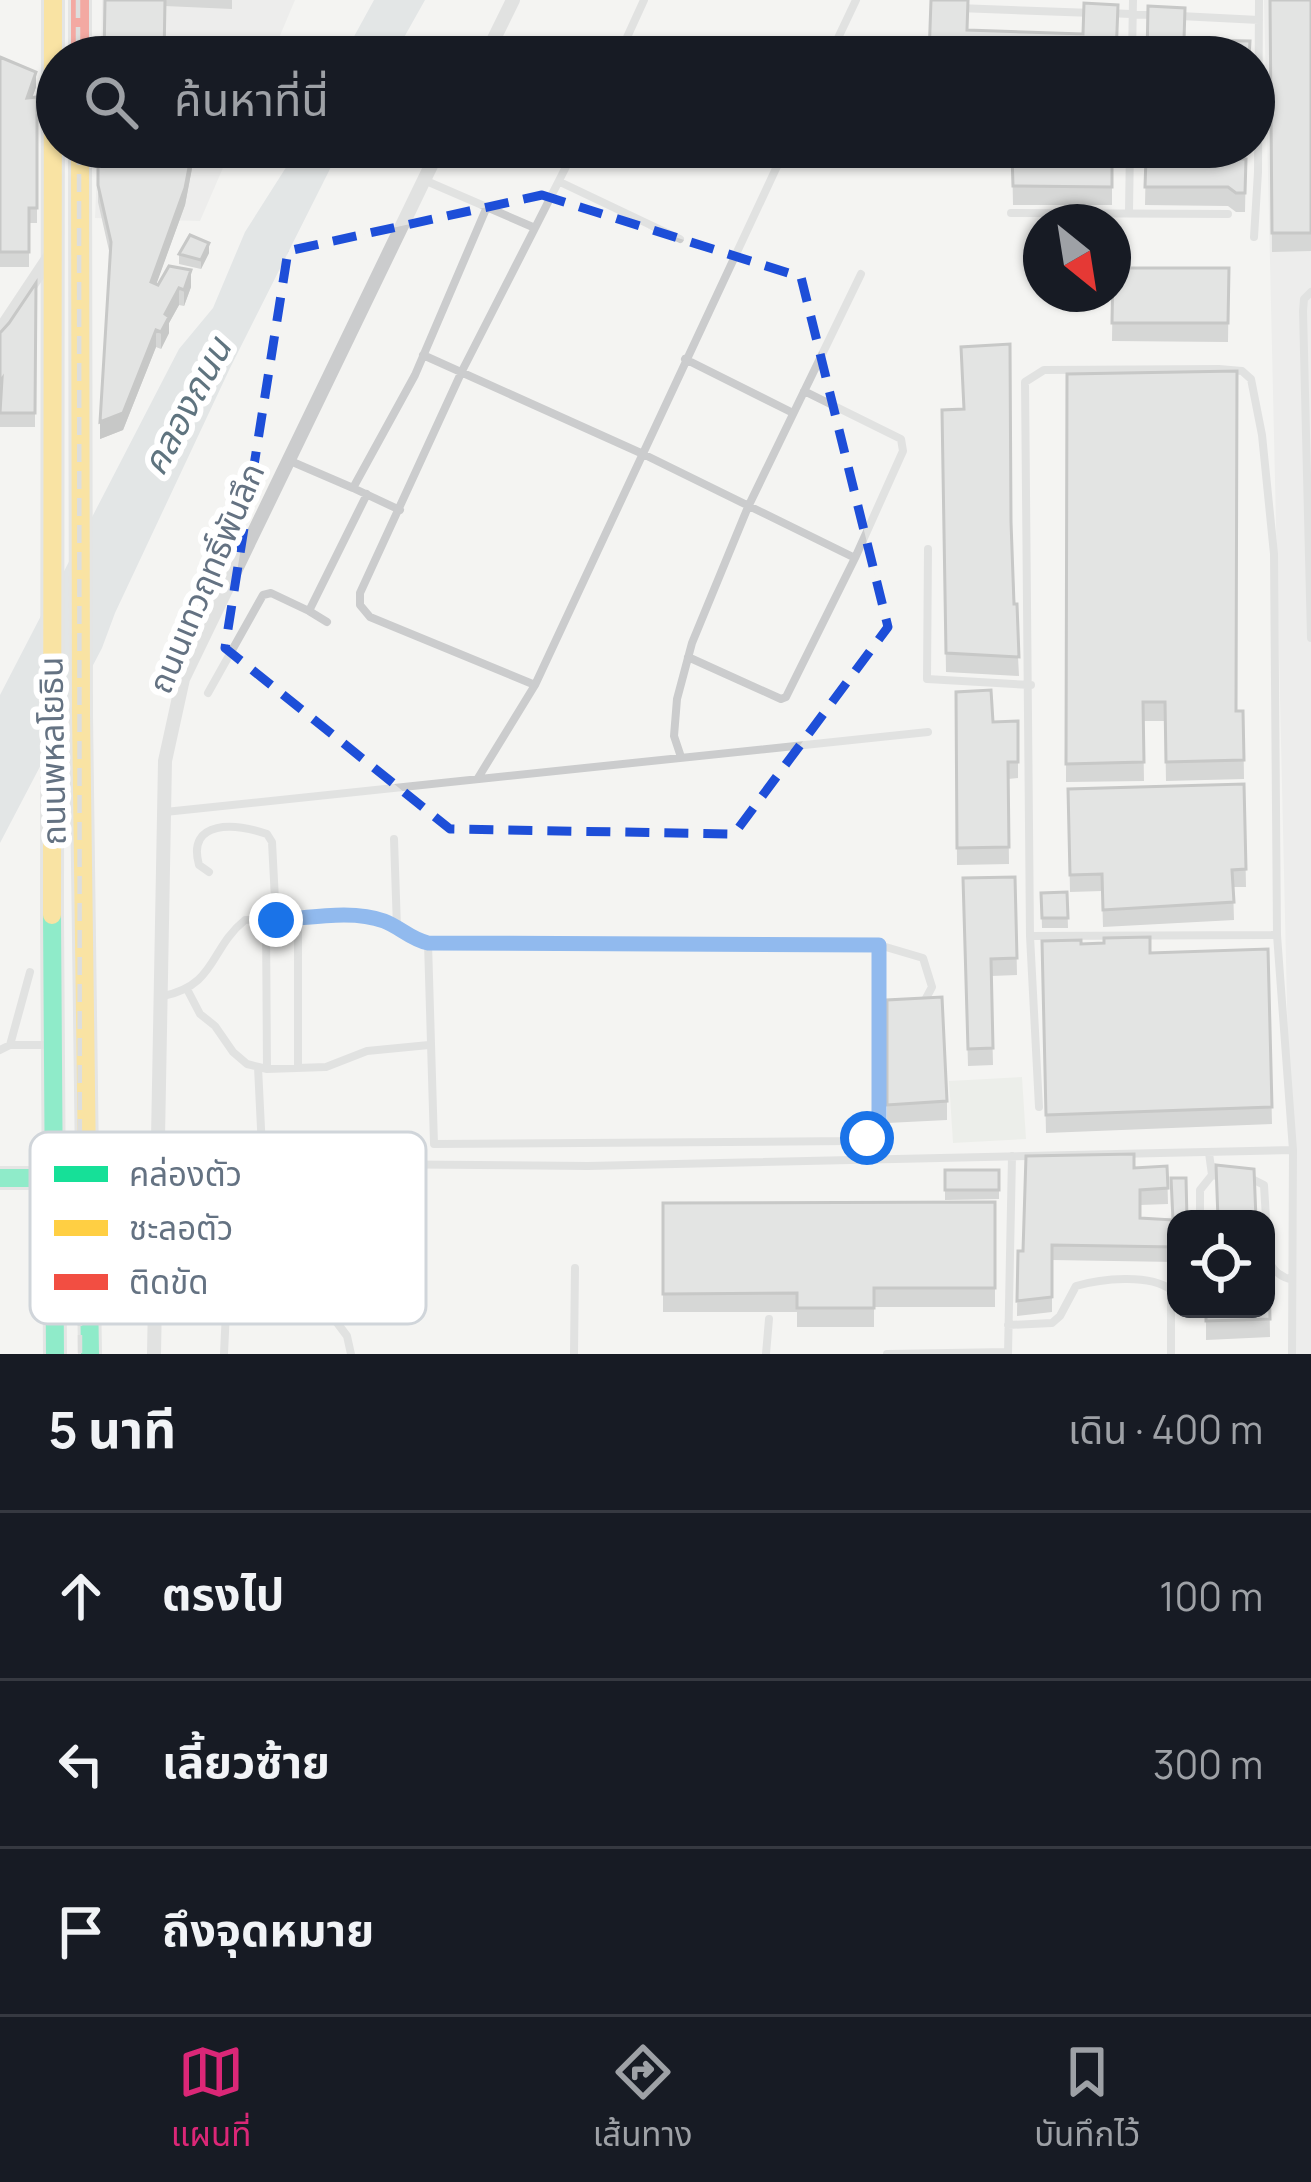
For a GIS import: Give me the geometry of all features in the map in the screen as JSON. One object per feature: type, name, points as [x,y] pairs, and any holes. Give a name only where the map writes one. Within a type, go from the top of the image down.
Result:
[{"type":"main road","name":"ถนนพหลโยธิน","points":[[48,36],[52,0]]},
{"type":"main road","points":[[80,0],[80,36]]},
{"type":"main road","name":"ถนนพหลโยธิน","points":[[48,168],[54,1132]]},
{"type":"main road","name":"ถนนพหลโยธิน","points":[[84,168],[81,715],[88,1132]]},
{"type":"main road","name":"ถนนพหลโยธิน","points":[[55,1324],[55,1354]]},
{"type":"main road","name":"ถนนพหลโยธิน","points":[[90,1324],[90,1354]]},
{"type":"street","points":[[495,36],[513,0]]},
{"type":"street","name":"ถนนเทวฤทธิ์พันลึก","points":[[160,1132],[165,760],[183,679],[430,168]]},
{"type":"street","points":[[0,332],[51,255]]},
{"type":"lane","points":[[628,36],[644,0]]},
{"type":"lane","points":[[839,36],[856,0]]},
{"type":"lane","points":[[1132,36],[1133,0]]},
{"type":"lane","points":[[1258,0],[1259,36]]},
{"type":"lane","points":[[945,8],[1259,20]]},
{"type":"lane","points":[[536,686],[370,617],[360,605],[360,592],[462,371],[566,168]]},
{"type":"lane","points":[[478,778],[536,686],[776,168]]},
{"type":"lane","points":[[1129,204],[1130,168]]},
{"type":"lane","points":[[1254,237],[1256,168]]},
{"type":"lane","points":[[424,180],[535,227]]},
{"type":"lane","points":[[560,182],[680,239]]},
{"type":"lane","points":[[353,488],[423,355],[486,208]]},
{"type":"lane","points":[[1131,212],[1228,214]]},
{"type":"lane","points":[[1011,213],[1023,213]]},
{"type":"lane","points":[[681,757],[674,736],[688,657],[748,507],[861,274]]},
{"type":"lane","points":[[1311,292],[1304,299],[1303,311],[1311,638]]},
{"type":"lane","points":[[423,355],[643,454],[855,558]]},
{"type":"lane","points":[[685,359],[794,413]]},
{"type":"lane","points":[[1039,1107],[1030,936],[1025,382],[1044,370],[1242,371],[1251,379],[1262,435],[1274,554],[1277,935],[1293,1150],[1292,1354]]},
{"type":"lane","points":[[688,657],[781,699],[786,697],[855,558],[904,444],[804,391]]},
{"type":"lane","points":[[287,460],[400,509]]},
{"type":"lane","points":[[308,611],[367,494]]},
{"type":"lane","points":[[928,549],[927,679],[1030,685]]},
{"type":"lane","points":[[208,692],[263,595],[271,593],[327,622]]},
{"type":"lane","points":[[166,812],[928,732]]},
{"type":"lane","points":[[208,872],[199,866],[195,852],[198,837],[208,829],[224,826],[267,834],[272,842],[262,1132]]},
{"type":"lane","points":[[394,839],[397,930]]},
{"type":"lane","points":[[1009,882],[1031,881]]},
{"type":"lane","points":[[163,996],[188,991],[214,966],[230,932],[244,920],[359,916],[386,922],[428,943],[879,945],[923,958],[929,967],[932,987],[928,1000],[917,1006]]},
{"type":"lane","points":[[298,919],[298,1068]]},
{"type":"lane","points":[[1030,936],[1277,935]]},
{"type":"lane","points":[[428,943],[436,1164]]},
{"type":"lane","points":[[434,1144],[851,1142],[867,1138],[879,1129],[879,945]]},
{"type":"lane","points":[[30,972],[5,1047],[53,1045]]},
{"type":"lane","points":[[188,991],[200,1014],[233,1052],[262,1068],[326,1067],[367,1051],[429,1045]]},
{"type":"lane","points":[[879,1009],[892,1009]]},
{"type":"lane","points":[[426,1164],[588,1166],[1293,1150]]},
{"type":"lane","points":[[1200,1210],[1200,1190],[1212,1175],[1209,1153]]},
{"type":"lane","points":[[887,1354],[1008,1353],[1012,1156]]},
{"type":"lane","points":[[1212,1175],[1259,1180],[1264,1186],[1265,1210]]},
{"type":"lane","points":[[574,1354],[575,1268]]},
{"type":"lane","points":[[1275,1273],[1292,1280]]},
{"type":"lane","points":[[1008,1325],[1052,1323],[1076,1286],[1097,1280],[1162,1283],[1171,1291],[1173,1304],[1171,1354]]},
{"type":"lane","points":[[766,1354],[769,1319]]},
{"type":"lane","points":[[224,1354],[225,1324]]},
{"type":"lane","points":[[338,1324],[351,1354]]},
{"type":"highlighted area","points":[[542,195],[801,277],[888,627],[734,834],[450,829],[225,648],[288,251]]},
{"type":"shaded area","points":[[102,0],[295,0],[280,36],[101,36]]},
{"type":"shaded area","points":[[1264,0],[1311,0],[1311,1354],[1295,1354],[1268,168],[1275,168],[1275,36],[1265,36]]},
{"type":"shaded area","points":[[97,168],[223,168],[200,221],[95,218]]},
{"type":"shaded area","points":[[1022,1077],[1026,1139],[953,1143],[949,1081]]},
{"type":"water","points":[[374,0],[425,0],[405,36],[354,36]]},
{"type":"water","name":"คลองถนน","points":[[286,168],[330,168],[230,368],[102,648],[0,843],[0,695],[179,349],[213,308],[245,232]]},
{"type":"building","points":[[105,0],[165,0],[164,36],[104,36]]},
{"type":"building","points":[[931,0],[968,0],[967,30],[1083,34],[1084,3],[1118,5],[1117,36],[930,36]]},
{"type":"building","points":[[1270,0],[1311,0],[1311,233],[1272,233],[1275,36],[1270,36]]},
{"type":"building","points":[[1148,6],[1185,8],[1184,36],[1147,36]]},
{"type":"building","points":[[0,57],[36,72],[27,98],[36,97],[37,208],[29,208],[29,252],[0,252]]},
{"type":"building","points":[[98,168],[189,168],[151,282],[158,285],[169,266],[191,270],[184,290],[179,288],[161,332],[156,330],[123,413],[100,422],[111,242]]},
{"type":"building","points":[[1012,168],[1112,168],[1112,187],[1013,186]]},
{"type":"building","points":[[1146,168],[1246,168],[1245,193],[1228,187],[1145,187]]},
{"type":"building","points":[[190,235],[209,243],[201,260],[179,254]]},
{"type":"building","points":[[1131,268],[1229,268],[1228,323],[1112,323],[1112,312],[1131,312]]},
{"type":"building","points":[[36,283],[35,413],[0,413],[0,333]]},
{"type":"building","points":[[1010,344],[1011,522],[1019,657],[946,653],[942,410],[964,409],[961,347]]},
{"type":"building","points":[[1237,371],[1236,711],[1243,711],[1244,760],[1166,762],[1165,702],[1143,702],[1144,762],[1066,764],[1067,374]]},
{"type":"building","points":[[991,690],[993,722],[1018,721],[1018,762],[1008,762],[1009,847],[957,848],[956,692]]},
{"type":"building","points":[[1244,784],[1246,869],[1232,870],[1234,902],[1103,910],[1102,874],[1070,875],[1068,789]]},
{"type":"building","points":[[1015,877],[1017,958],[991,959],[993,1048],[968,1049],[963,878]]},
{"type":"building","points":[[1067,892],[1068,918],[1042,918],[1041,893]]},
{"type":"building","points":[[1150,937],[1150,953],[1268,949],[1272,1107],[1046,1115],[1042,941],[1081,940],[1081,944],[1104,943],[1104,938]]},
{"type":"building","points":[[942,997],[947,1101],[887,1105],[887,1000]]},
{"type":"building","points":[[1134,1154],[1134,1168],[1167,1166],[1168,1188],[1140,1190],[1140,1218],[1167,1220],[1167,1247],[1052,1245],[1052,1297],[1017,1301],[1026,1156]]},
{"type":"building","points":[[1216,1165],[1254,1169],[1256,1210],[1218,1210]]},
{"type":"building","points":[[945,1170],[999,1170],[999,1190],[945,1190]]},
{"type":"building","points":[[1171,1178],[1186,1178],[1187,1210],[1173,1210]]},
{"type":"building","points":[[995,1202],[995,1288],[874,1288],[874,1308],[797,1308],[797,1293],[663,1294],[663,1203]]},
{"type":"building","points":[[1206,1318],[1270,1318],[1270,1319]]},
{"type":"railway","points":[[78,0],[78,36]]},
{"type":"railway","points":[[79,168],[80,1132]]},
{"type":"railway","points":[[80,1324],[80,1354]]},
{"type":"traffic: fast","points":[[52,915],[53,1132]]},
{"type":"traffic: fast","points":[[0,1178],[30,1178]]},
{"type":"traffic: fast","points":[[55,1324],[55,1354]]},
{"type":"traffic: fast","points":[[90,1324],[90,1354]]},
{"type":"traffic: slow","points":[[53,0],[53,36]]},
{"type":"traffic: slow","points":[[52,915],[53,168]]},
{"type":"traffic: slow","points":[[80,168],[87,1132]]},
{"type":"traffic: jam","points":[[80,0],[80,36]]},
{"type":"route","points":[[276,920],[359,916],[386,922],[428,943],[879,945],[879,1129],[867,1138]]}]
